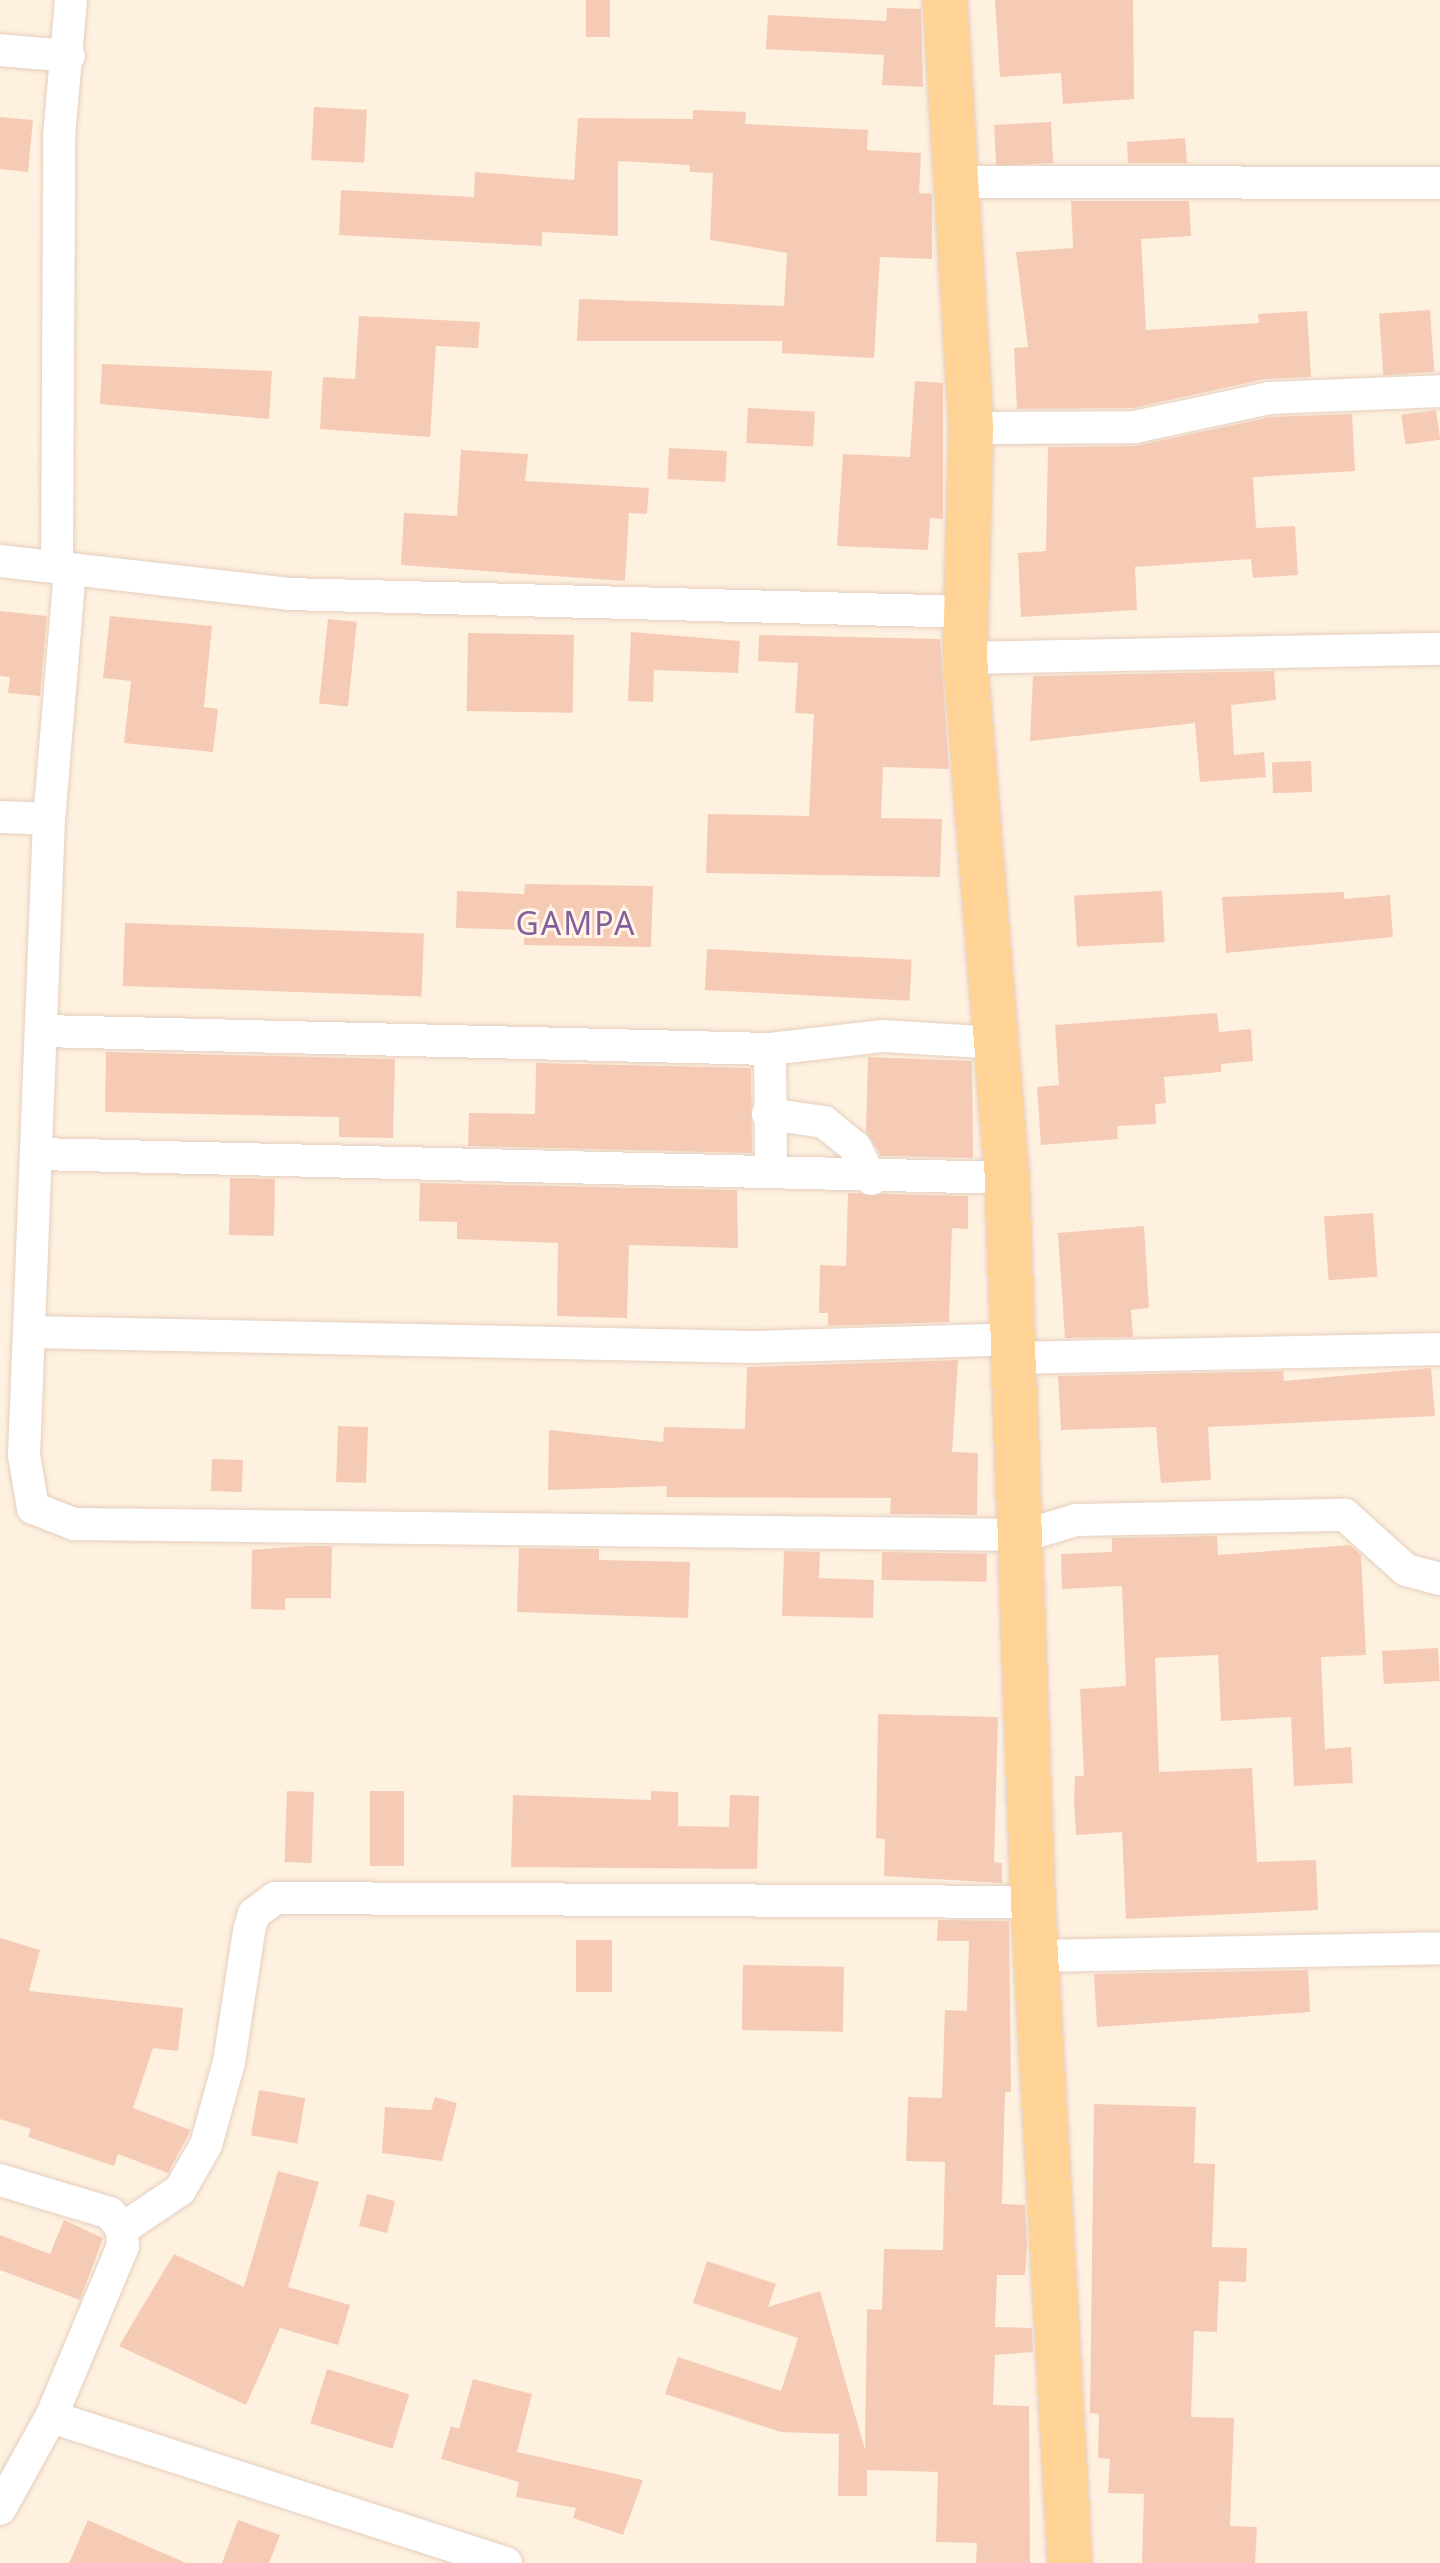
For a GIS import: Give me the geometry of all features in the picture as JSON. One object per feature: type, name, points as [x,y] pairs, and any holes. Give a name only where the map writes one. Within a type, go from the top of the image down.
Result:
[{"type":"main road","points":[[945,0],[953,182],[971,428],[971,612],[965,658],[1007,1178],[1026,1535],[1033,1902],[1040,1956],[1070,2563]]},
{"type":"street","points":[[71,0],[69,56],[59,137],[64,567],[49,819],[23,1485],[33,1508],[50,1520],[1026,1535],[1076,1520],[1345,1515],[1406,1570],[1440,1579]]},
{"type":"street","points":[[0,50],[69,56]]},
{"type":"street","points":[[953,182],[1440,183]]},
{"type":"street","points":[[971,428],[1135,427],[1269,398],[1440,391]]},
{"type":"street","points":[[0,561],[288,594],[971,612]]},
{"type":"street","points":[[965,658],[1440,649]]},
{"type":"street","points":[[0,817],[49,819]]},
{"type":"street","points":[[43,1031],[770,1049],[883,1036],[996,1043]]},
{"type":"street","points":[[770,1049],[768,1114],[771,1171]]},
{"type":"street","points":[[768,1114],[824,1122],[855,1147],[871,1179]]},
{"type":"street","points":[[38,1154],[771,1171],[871,1179],[1007,1178]]},
{"type":"street","points":[[29,1332],[753,1347],[1440,1349]]},
{"type":"street","points":[[122,2229],[180,2190],[206,2145],[251,1922],[275,1898],[1033,1902]]},
{"type":"street","points":[[1040,1956],[1440,1948]]},
{"type":"street","points":[[0,2180],[110,2213],[122,2229],[123,2246],[51,2417],[0,2509]]},
{"type":"street","points":[[51,2417],[506,2563]]},
{"type":"building","points":[[586,0],[610,0],[610,37],[586,37]]},
{"type":"building","points":[[995,0],[1133,0],[1134,99],[1063,104],[1061,73],[1000,77]]},
{"type":"building","points":[[887,8],[921,9],[923,87],[882,85],[884,55],[766,49],[768,15],[886,21]]},
{"type":"building","points":[[314,107],[367,110],[364,163],[311,160]]},
{"type":"building","points":[[693,110],[746,112],[745,124],[868,130],[867,150],[921,153],[919,193],[932,194],[932,259],[880,257],[874,358],[782,353],[782,341],[577,341],[579,299],[784,306],[787,253],[710,240],[713,173],[690,172],[690,165],[618,161],[618,236],[542,232],[542,246],[339,235],[341,190],[474,197],[475,172],[574,180],[578,118],[693,119]]},
{"type":"building","points":[[0,117],[33,120],[28,172],[0,169]]},
{"type":"building","points":[[1051,122],[1053,163],[996,166],[994,125]]},
{"type":"building","points":[[1185,138],[1187,163],[1128,163],[1127,142]]},
{"type":"building","points":[[1071,201],[1189,201],[1191,236],[1141,239],[1146,330],[1259,323],[1258,314],[1307,311],[1311,377],[1265,379],[1133,408],[1017,409],[1014,348],[1028,347],[1016,252],[1073,248]]},
{"type":"building","points":[[1430,310],[1434,372],[1383,375],[1379,314]]},
{"type":"building","points":[[359,316],[480,322],[478,348],[436,346],[430,437],[320,429],[323,377],[355,379]]},
{"type":"building","points":[[102,364],[272,371],[269,419],[100,404]]},
{"type":"building","points":[[915,381],[943,383],[943,519],[930,518],[928,550],[837,546],[843,454],[910,457]]},
{"type":"building","points":[[748,408],[815,412],[813,446],[746,443]]},
{"type":"building","points":[[1436,410],[1440,440],[1406,445],[1401,415]]},
{"type":"building","points":[[1352,414],[1355,471],[1253,477],[1256,528],[1295,526],[1298,575],[1253,578],[1251,559],[1135,567],[1137,610],[1021,617],[1018,553],[1046,551],[1048,447],[1135,446],[1271,417]]},
{"type":"building","points":[[669,448],[727,451],[725,482],[667,479]]},
{"type":"building","points":[[461,450],[528,454],[525,481],[649,488],[647,514],[629,513],[625,581],[401,565],[404,513],[457,516]]},
{"type":"building","points":[[0,611],[47,616],[40,696],[8,693],[10,677],[0,676]]},
{"type":"building","points":[[110,616],[212,626],[204,707],[218,709],[213,752],[124,743],[131,681],[103,678]]},
{"type":"building","points":[[328,619],[357,622],[348,707],[319,704]]},
{"type":"building","points":[[631,632],[740,641],[738,673],[654,670],[653,702],[628,701]]},
{"type":"building","points":[[468,633],[574,635],[573,713],[467,711]]},
{"type":"building","points":[[759,635],[940,639],[949,769],[883,767],[881,818],[942,819],[940,877],[706,873],[708,814],[809,816],[814,714],[795,713],[798,663],[758,661]]},
{"type":"building","points":[[1274,671],[1276,700],[1231,705],[1234,755],[1264,752],[1266,777],[1200,782],[1195,723],[1030,741],[1033,676]]},
{"type":"building","points":[[1311,761],[1312,792],[1273,793],[1272,762]]},
{"type":"building","points":[[525,884],[653,886],[651,947],[524,945],[524,930],[456,928],[457,891],[524,894]]},
{"type":"building","points":[[1162,891],[1165,942],[1077,947],[1074,896]]},
{"type":"building","points":[[1344,892],[1344,899],[1390,895],[1393,937],[1226,953],[1222,897]]},
{"type":"building","points":[[125,923],[424,933],[422,996],[123,986]]},
{"type":"building","points":[[707,949],[912,960],[910,1001],[705,990]]},
{"type":"building","points":[[1217,1013],[1219,1032],[1251,1029],[1253,1061],[1221,1064],[1221,1072],[1164,1077],[1166,1103],[1155,1104],[1156,1124],[1117,1126],[1118,1139],[1041,1145],[1037,1087],[1059,1085],[1055,1025]]},
{"type":"building","points":[[106,1052],[395,1059],[393,1138],[339,1137],[339,1117],[105,1112]]},
{"type":"building","points":[[868,1057],[972,1061],[973,1158],[881,1156],[866,1131]]},
{"type":"building","points":[[536,1063],[751,1068],[752,1153],[468,1146],[469,1113],[535,1114]]},
{"type":"building","points":[[230,1178],[275,1179],[274,1236],[229,1235]]},
{"type":"building","points":[[420,1183],[737,1190],[738,1248],[629,1245],[627,1318],[557,1316],[558,1243],[457,1239],[457,1222],[419,1221]]},
{"type":"building","points":[[848,1193],[968,1196],[968,1229],[952,1228],[949,1322],[828,1326],[828,1313],[819,1313],[820,1265],[846,1266]]},
{"type":"building","points":[[1373,1213],[1377,1277],[1329,1280],[1324,1216]]},
{"type":"building","points":[[1144,1226],[1149,1308],[1131,1310],[1133,1337],[1065,1338],[1058,1233]]},
{"type":"building","points":[[958,1360],[952,1452],[978,1453],[977,1515],[890,1514],[891,1498],[666,1497],[667,1486],[548,1490],[549,1430],[663,1442],[664,1427],[745,1429],[747,1367]]},
{"type":"building","points":[[1431,1368],[1435,1416],[1208,1427],[1211,1480],[1161,1483],[1156,1427],[1061,1430],[1058,1376],[1283,1371],[1284,1381]]},
{"type":"building","points":[[338,1426],[368,1427],[366,1483],[336,1482]]},
{"type":"building","points":[[212,1459],[243,1460],[242,1492],[211,1491]]},
{"type":"building","points":[[1217,1536],[1218,1555],[1350,1545],[1361,1555],[1366,1655],[1321,1657],[1325,1749],[1351,1747],[1353,1783],[1294,1786],[1291,1717],[1221,1721],[1218,1655],[1155,1658],[1159,1772],[1252,1768],[1257,1862],[1316,1860],[1318,1910],[1126,1919],[1122,1832],[1076,1835],[1074,1801],[1075,1776],[1084,1776],[1080,1689],[1126,1686],[1122,1586],[1062,1589],[1061,1554],[1112,1552],[1112,1538]]},
{"type":"building","points":[[332,1546],[331,1598],[285,1598],[285,1610],[251,1609],[252,1550]]},
{"type":"building","points":[[519,1548],[599,1549],[599,1560],[690,1562],[688,1618],[517,1612]]},
{"type":"building","points":[[784,1551],[820,1552],[819,1578],[874,1580],[873,1618],[782,1616]]},
{"type":"building","points":[[882,1552],[987,1554],[986,1582],[882,1580]]},
{"type":"building","points":[[1438,1648],[1440,1681],[1384,1684],[1382,1651]]},
{"type":"building","points":[[878,1714],[998,1717],[994,1862],[1002,1863],[1002,1883],[884,1876],[885,1839],[876,1838]]},
{"type":"building","points":[[287,1791],[314,1792],[312,1863],[285,1862]]},
{"type":"building","points":[[370,1791],[404,1791],[404,1866],[370,1866]]},
{"type":"building","points":[[651,1791],[678,1792],[678,1826],[729,1827],[730,1795],[759,1796],[757,1869],[511,1867],[513,1795],[651,1800]]},
{"type":"building","points":[[938,1920],[1009,1921],[1011,2092],[1005,2092],[1002,2204],[1025,2205],[1027,2245],[1025,2275],[997,2275],[995,2327],[1032,2328],[1033,2352],[995,2355],[993,2405],[1029,2406],[1030,2563],[976,2563],[977,2543],[936,2542],[938,2472],[867,2470],[867,2496],[838,2496],[839,2434],[781,2432],[665,2394],[678,2357],[781,2391],[798,2338],[693,2303],[707,2261],[776,2284],[768,2307],[820,2291],[865,2450],[867,2309],[882,2310],[884,2249],[943,2250],[945,2162],[906,2161],[908,2097],[942,2098],[945,2010],[967,2011],[969,1941],[937,1941]]},
{"type":"building","points":[[0,1938],[40,1950],[29,1991],[183,2008],[178,2051],[153,2048],[133,2108],[191,2130],[168,2173],[118,2154],[114,2166],[28,2137],[31,2129],[0,2119]]},
{"type":"building","points":[[576,1940],[612,1940],[612,1992],[576,1992]]},
{"type":"building","points":[[743,1965],[844,1967],[843,2032],[742,2030]]},
{"type":"building","points":[[1308,1970],[1310,2012],[1097,2027],[1094,1974]]},
{"type":"building","points":[[259,2090],[305,2098],[297,2143],[251,2135]]},
{"type":"building","points":[[435,2097],[457,2103],[442,2161],[382,2153],[385,2107],[431,2110]]},
{"type":"building","points":[[1094,2104],[1196,2107],[1194,2163],[1215,2164],[1212,2247],[1247,2248],[1246,2282],[1219,2281],[1217,2332],[1194,2331],[1191,2417],[1234,2418],[1230,2526],[1257,2527],[1255,2563],[1142,2563],[1144,2494],[1108,2493],[1110,2459],[1098,2458],[1099,2414],[1090,2413]]},
{"type":"building","points":[[278,2171],[319,2182],[288,2287],[350,2305],[338,2345],[280,2328],[246,2405],[119,2346],[174,2254],[244,2287]]},
{"type":"building","points":[[367,2194],[395,2201],[387,2233],[359,2226]]},
{"type":"building","points":[[64,2220],[103,2238],[80,2300],[0,2270],[0,2235],[50,2254]]},
{"type":"building","points":[[327,2369],[409,2394],[393,2449],[310,2424]]},
{"type":"building","points":[[473,2379],[532,2394],[517,2452],[643,2480],[623,2535],[573,2518],[576,2508],[516,2497],[519,2482],[441,2459],[451,2426],[459,2429]]},
{"type":"building","points":[[88,2520],[186,2563],[69,2563]]},
{"type":"building","points":[[238,2520],[280,2535],[269,2563],[222,2563]]},
{"type":"district","name":"GAMPA","points":[[576,923]]}]
